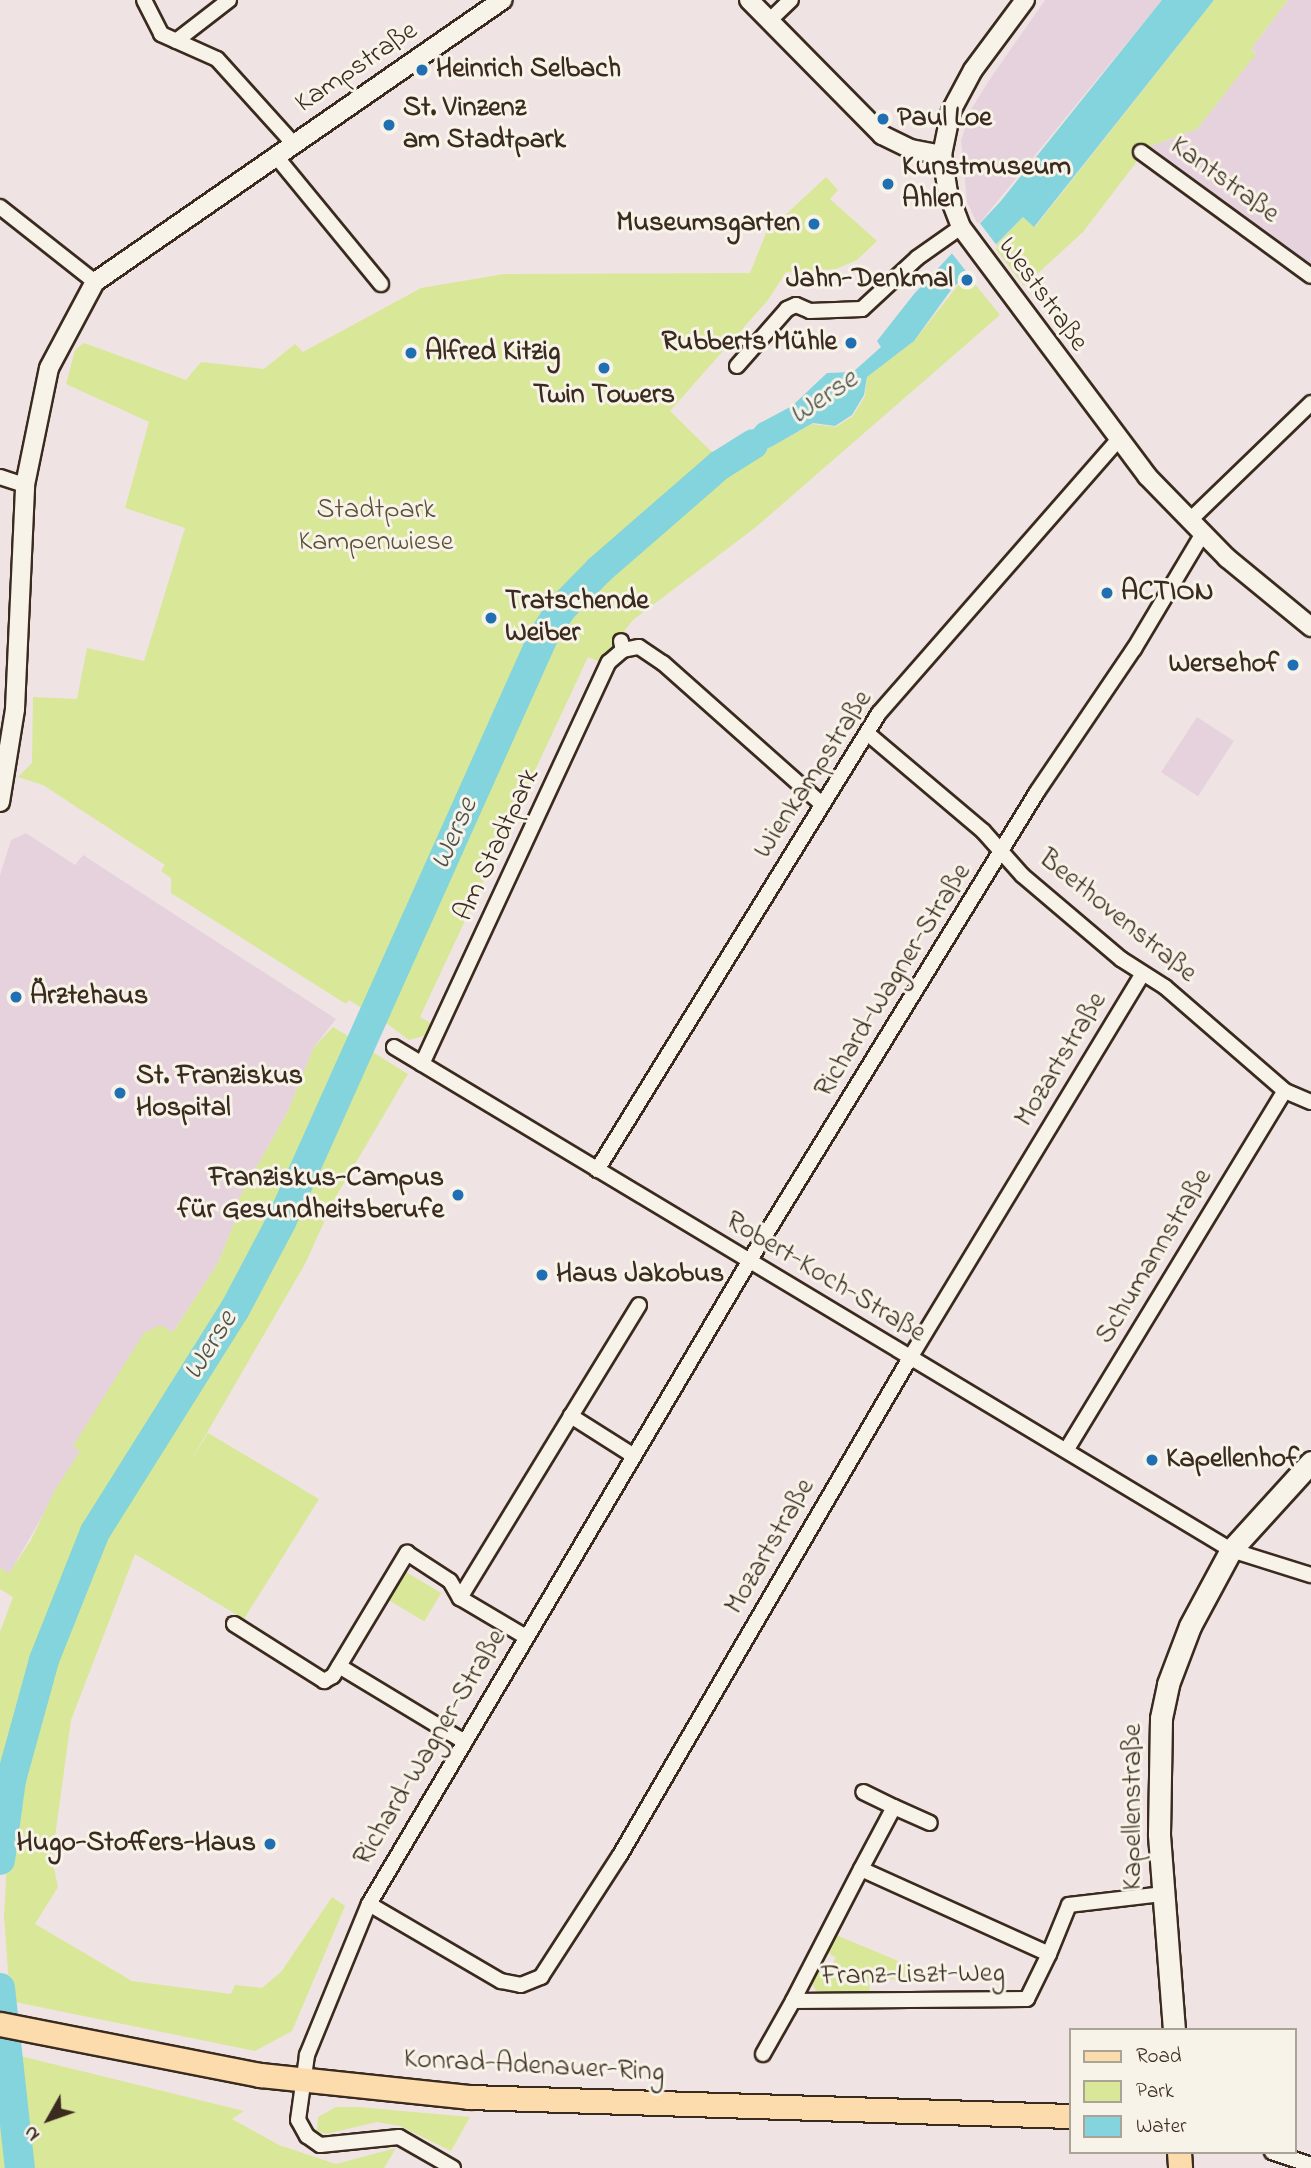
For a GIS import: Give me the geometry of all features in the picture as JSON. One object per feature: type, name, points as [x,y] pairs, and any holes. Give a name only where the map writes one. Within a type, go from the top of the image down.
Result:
[{"type":"main road","name":"Kapellenstraße","points":[[1174,2028],[1164,1894],[1159,1766],[1168,1684],[1190,1626],[1231,1550],[1311,1462]]},
{"type":"main road","name":"Konrad-Adenauer-Ring","points":[[0,2024],[301,2080],[469,2097],[1070,2116]]},
{"type":"street","points":[[144,0],[161,34],[217,59],[293,143]]},
{"type":"street","points":[[177,41],[229,0]]},
{"type":"street","name":"Kampstraße","points":[[94,282],[503,0]]},
{"type":"street","points":[[749,0],[882,135],[911,149],[942,155]]},
{"type":"street","points":[[770,20],[791,0]]},
{"type":"street","name":"Weststraße","points":[[1025,0],[973,70],[950,111],[942,155],[948,192],[963,231],[1118,440],[1189,521],[1311,627]]},
{"type":"street","name":"Kantstraße","points":[[1140,152],[1311,276]]},
{"type":"street","points":[[275,155],[381,284]]},
{"type":"street","points":[[0,207],[94,282],[48,368],[25,485],[15,709],[0,803]]},
{"type":"street","points":[[737,366],[787,309],[796,306],[810,311],[862,309],[917,258],[963,231]]},
{"type":"street","points":[[1189,521],[1311,403]]},
{"type":"street","name":"Wienkampstraße","points":[[597,1170],[867,733],[924,658],[1118,440]]},
{"type":"street","points":[[0,477],[25,485]]},
{"type":"street","name":"Richard-Wagner-Straße","points":[[453,2168],[399,2137],[372,2137],[328,2146],[313,2142],[301,2129],[297,2113],[301,2080],[317,2025],[369,1904],[750,1260],[1002,850],[1134,649],[1202,535]]},
{"type":"street","name":"Am Stadtpark","points":[[422,1064],[609,662],[622,645],[639,647],[663,663],[821,804]]},
{"type":"street","name":"Beethovenstraße","points":[[867,733],[1002,850],[1022,874],[1143,974],[1165,987],[1285,1091],[1311,1102]]},
{"type":"street","name":"Mozartstraße","points":[[369,1904],[501,1981],[521,1986],[541,1977],[627,1843],[910,1358],[1143,974]]},
{"type":"street","name":"Robert-Koch-Straße","points":[[394,1047],[1231,1550],[1311,1575]]},
{"type":"street","name":"Schumannstraße","points":[[1067,1449],[1285,1091]]},
{"type":"street","points":[[460,1598],[639,1305]]},
{"type":"street","points":[[571,1416],[634,1456]]},
{"type":"street","points":[[234,1624],[320,1679],[331,1678],[407,1553],[450,1581],[460,1598],[526,1637]]},
{"type":"street","points":[[339,1666],[465,1742]]},
{"type":"street","points":[[863,1792],[930,1823]]},
{"type":"street","name":"Franz-Liszt-Weg","points":[[763,2054],[894,1807]]},
{"type":"street","name":"Franz-Liszt-Weg","points":[[861,1869],[1049,1954]]},
{"type":"street","name":"Franz-Liszt-Weg","points":[[793,2001],[1027,1999],[1069,1905],[1164,1894]]},
{"type":"street","points":[[1278,2154],[1311,2165]]},
{"type":"shaded area","points":[[1045,0],[1162,0],[978,225],[967,202],[961,141],[970,111]]},
{"type":"shaded area","points":[[1288,0],[1311,0],[1311,265],[1148,147],[1197,129],[1256,53],[1251,49]]},
{"type":"shaded area","points":[[1197,717],[1234,741],[1198,796],[1161,772]]},
{"type":"shaded area","points":[[26,833],[75,865],[83,855],[336,1019],[314,1047],[288,1111],[231,1213],[235,1221],[218,1263],[173,1332],[73,1446],[80,1451],[9,1574],[0,1568],[0,875],[11,840]]},
{"type":"green space","points":[[1214,0],[1288,0],[1251,49],[1256,54],[1197,129],[1148,147],[1083,232],[1024,286],[994,247],[1023,217],[1035,227]]},
{"type":"green space","name":"Stadtpark Kampenwiese","points":[[826,177],[838,190],[830,199],[877,241],[857,260],[836,269],[786,272],[768,300],[670,411],[717,457],[595,563],[553,604],[535,631],[367,1011],[349,1000],[346,1004],[171,893],[171,878],[161,871],[165,865],[43,785],[18,777],[32,763],[33,697],[77,699],[87,648],[144,661],[185,528],[125,508],[149,422],[66,384],[75,350],[84,343],[186,380],[201,362],[264,369],[295,344],[303,352],[421,288],[504,274],[750,273],[766,233]]},
{"type":"green space","points":[[967,274],[1000,315],[756,527],[633,620],[600,662],[588,657],[420,1017],[432,1024],[427,1035],[409,1040],[382,1020],[567,616],[606,576],[730,470],[812,424],[836,427],[853,416],[865,396],[867,377],[914,341]]},
{"type":"green space","points":[[333,1027],[353,1039],[275,1220],[230,1304],[165,1401],[89,1527],[37,1659],[0,1809],[0,1632],[13,1597],[0,1589],[0,1568],[9,1573],[31,1540],[55,1490],[80,1451],[73,1446],[144,1333],[160,1325],[173,1332],[218,1263],[235,1221],[231,1213],[288,1111],[314,1047]]},
{"type":"green space","points":[[371,1051],[408,1074],[335,1198],[305,1264],[190,1462],[208,1433],[319,1499],[244,1619],[135,1554],[71,1720],[52,1859],[58,1887],[35,1924],[132,1981],[231,1994],[235,1985],[262,1988],[281,1972],[332,1897],[345,1906],[292,2031],[255,2051],[10,2001],[4,1915],[7,1864],[19,1779],[50,1661],[102,1534],[240,1310]]},
{"type":"green space","points":[[406,1572],[441,1593],[424,1621],[389,1600]]},
{"type":"green space","points":[[836,1935],[920,1970],[916,1981],[871,1978],[869,1993],[816,1991],[811,1981],[818,1971],[825,1974],[836,1958],[827,1952]]},
{"type":"green space","points":[[0,2051],[244,2111],[232,2119],[279,2145],[336,2164],[396,2148],[384,2168],[0,2168]]},
{"type":"green space","points":[[336,2107],[470,2117],[451,2151],[400,2126],[377,2122],[326,2134],[317,2131],[318,2117]]},
{"type":"water","points":[[1162,0],[1214,0],[1034,227],[1023,217],[951,290],[914,341],[867,377],[864,395],[852,415],[835,426],[813,423],[771,447],[721,465],[758,424],[792,406],[827,373],[853,372],[881,347],[877,341],[914,294],[1000,202]]},
{"type":"pier","points":[[979,222],[998,247],[969,275],[950,251]]},
{"type":"waterway","name":"Werse","points":[[0,1860],[11,1780],[44,1660],[95,1532],[235,1309],[281,1222],[543,637],[561,609],[599,570],[720,465],[753,444]]},
{"type":"waterway","name":"Werse","points":[[0,1988],[20,2168]]},
{"type":"place","name":"Heinrich Selbach","points":[[422,70]]},
{"type":"place","name":"Paul Loe","points":[[883,119]]},
{"type":"place","name":"St. Vinzenz am Stadtpark","points":[[389,125]]},
{"type":"place","name":"Kunstmuseum Ahlen","points":[[888,184]]},
{"type":"place","name":"Museumsgarten","points":[[814,224]]},
{"type":"place","name":"Jahn-Denkmal","points":[[967,280]]},
{"type":"place","name":"Rubberts Mühle","points":[[851,343]]},
{"type":"place","name":"Alfred Kitzig","points":[[411,353]]},
{"type":"place","name":"Twin Towers","points":[[604,368]]},
{"type":"place","name":"ACTION","points":[[1107,593]]},
{"type":"place","name":"Tratschende Weiber","points":[[491,618]]},
{"type":"place","name":"Wersehof","points":[[1293,665]]},
{"type":"place","name":"Ärztehaus","points":[[16,997]]},
{"type":"place","name":"St. Franziskus Hospital","points":[[120,1093]]},
{"type":"place","name":"Franziskus-Campus für Gesundheitsberufe","points":[[458,1195]]},
{"type":"place","name":"Haus Jakobus","points":[[542,1275]]},
{"type":"place","name":"Kapellenhof","points":[[1152,1460]]},
{"type":"place","name":"Hugo-Stoffers-Haus","points":[[270,1844]]}]
